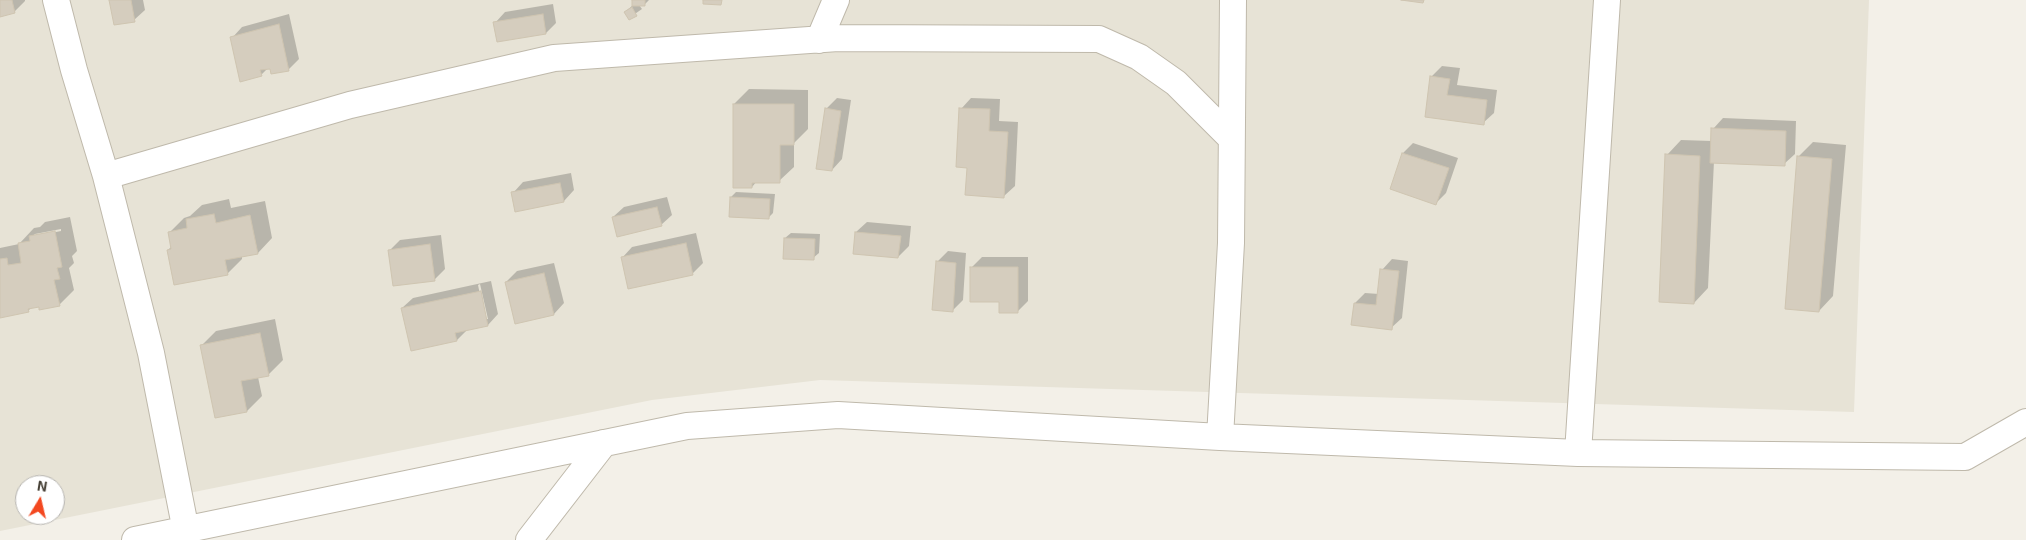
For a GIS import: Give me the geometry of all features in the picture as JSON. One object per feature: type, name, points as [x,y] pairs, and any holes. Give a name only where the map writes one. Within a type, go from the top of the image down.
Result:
[{"type":"street","points":[[56,0],[74,70],[106,176],[151,353],[186,531]]},
{"type":"street","points":[[819,40],[836,0]]},
{"type":"street","points":[[1220,437],[1231,243],[1233,0]]},
{"type":"street","points":[[1578,453],[1606,0]]},
{"type":"street","points":[[106,176],[350,105],[554,58],[819,40],[1099,39],[1139,57],[1176,83],[1231,138]]},
{"type":"street","points":[[135,540],[186,531],[687,426],[838,414],[1220,437],[1578,453],[1965,457],[2026,422]]},
{"type":"street","points":[[529,540],[604,443]]},
{"type":"shaded area","points":[[0,0],[1869,0],[1854,412],[820,380],[652,400],[65,518],[65,475],[15,475],[15,525],[30,525],[0,531]]},
{"type":"building","points":[[0,0],[12,0],[15,13],[0,17]]},
{"type":"building","points":[[109,0],[131,0],[135,22],[114,25]]},
{"type":"building","points":[[632,0],[645,0],[645,6],[632,6]]},
{"type":"building","points":[[703,0],[722,0],[721,5],[703,4]]},
{"type":"building","points":[[1401,0],[1424,0],[1423,3]]},
{"type":"building","points":[[632,7],[637,16],[629,20],[624,12]]},
{"type":"building","points":[[543,14],[546,34],[497,42],[493,22]]},
{"type":"building","points":[[279,24],[289,71],[271,74],[270,69],[260,70],[262,76],[240,82],[230,37]]},
{"type":"building","points":[[1430,76],[1450,79],[1447,95],[1487,100],[1484,125],[1425,117]]},
{"type":"building","points":[[733,104],[794,104],[794,145],[780,145],[780,183],[752,183],[752,188],[733,188]]},
{"type":"building","points":[[825,108],[841,111],[832,171],[816,169]]},
{"type":"building","points":[[959,108],[990,109],[989,131],[1008,132],[1004,198],[965,195],[967,168],[956,167]]},
{"type":"building","points":[[1711,128],[1786,131],[1785,166],[1710,163]]},
{"type":"building","points":[[1402,153],[1449,168],[1436,205],[1390,189]]},
{"type":"building","points":[[1665,154],[1700,156],[1694,304],[1659,302]]},
{"type":"building","points":[[1797,156],[1832,159],[1819,312],[1785,309]]},
{"type":"building","points":[[560,183],[564,202],[515,212],[511,192]]},
{"type":"building","points":[[730,197],[770,199],[769,219],[729,217]]},
{"type":"building","points":[[657,207],[662,226],[617,237],[612,217]]},
{"type":"building","points":[[214,214],[216,223],[250,215],[258,254],[225,260],[228,275],[174,285],[167,250],[171,249],[168,232],[187,228],[186,219]]},
{"type":"building","points":[[55,231],[62,267],[57,268],[60,279],[54,280],[60,306],[39,310],[39,307],[28,309],[29,312],[0,318],[0,259],[7,258],[8,265],[21,263],[18,243],[30,241],[29,236]]},
{"type":"building","points":[[855,232],[901,236],[898,258],[853,254]]},
{"type":"building","points":[[784,238],[815,239],[814,260],[783,259]]},
{"type":"building","points":[[686,243],[693,275],[628,289],[621,257]]},
{"type":"building","points":[[430,244],[435,281],[393,286],[388,250]]},
{"type":"building","points":[[936,261],[956,263],[953,312],[932,310]]},
{"type":"building","points":[[970,267],[1018,267],[1018,313],[999,313],[999,302],[970,302]]},
{"type":"building","points":[[1380,269],[1399,271],[1392,330],[1351,325],[1354,303],[1376,305]]},
{"type":"building","points":[[544,273],[554,315],[515,324],[505,282]]},
{"type":"building","points":[[481,291],[488,326],[455,333],[457,341],[411,351],[401,308]]},
{"type":"building","points":[[260,333],[269,376],[241,381],[247,412],[215,418],[200,345]]}]
